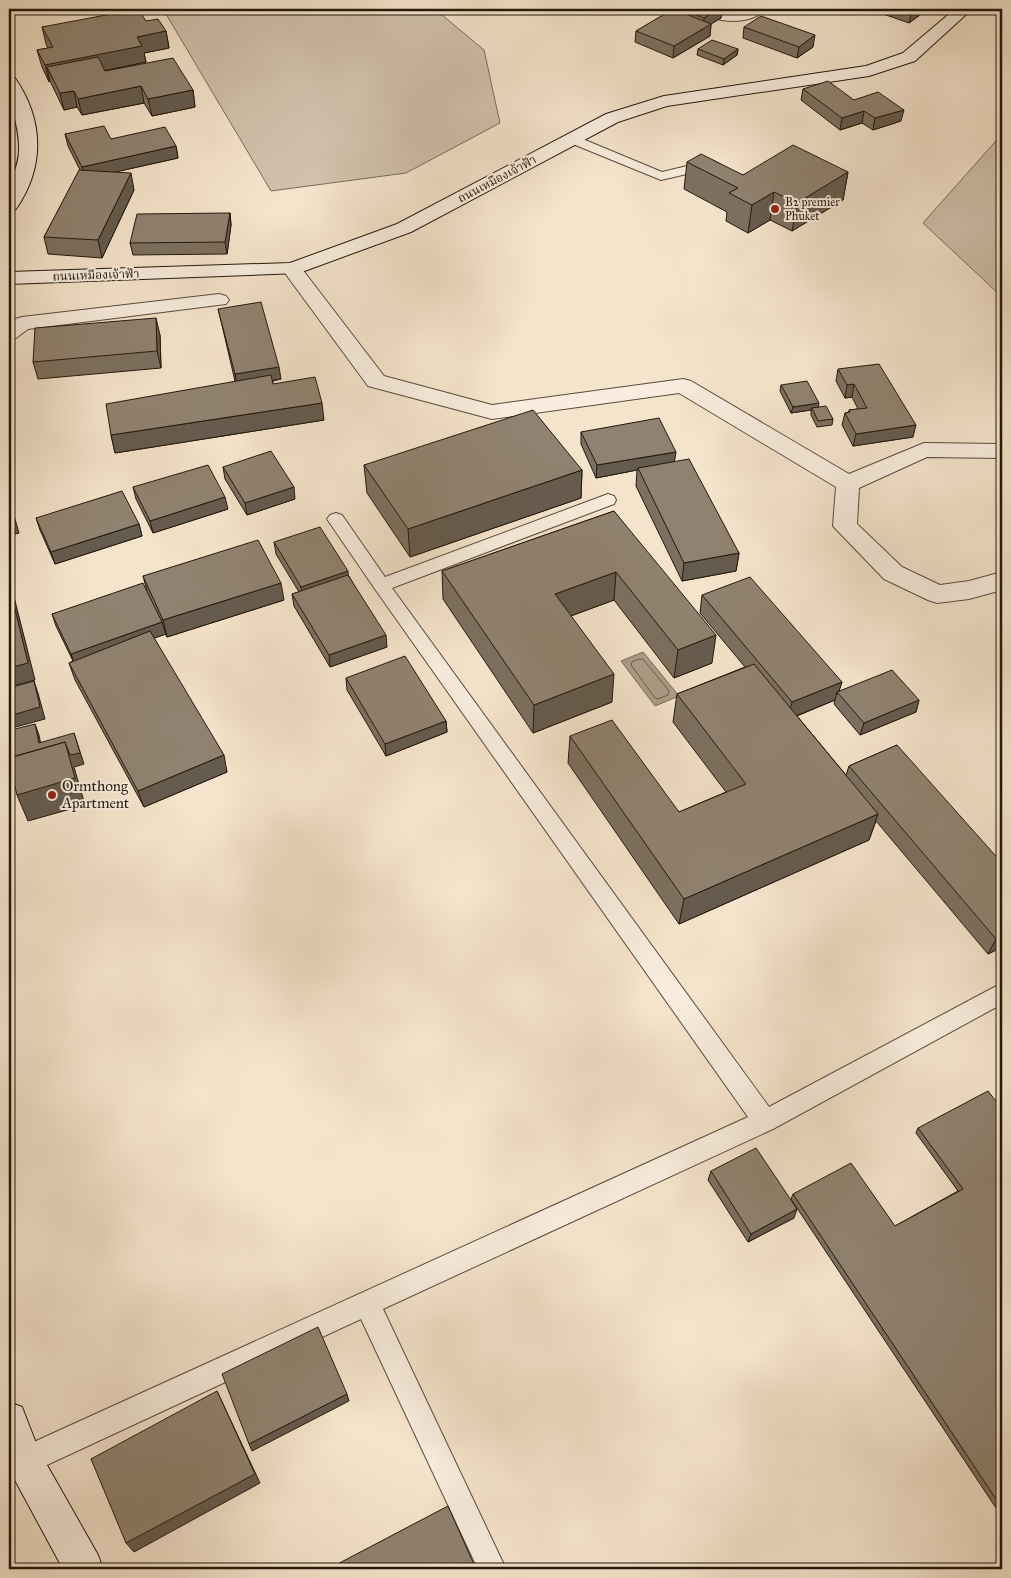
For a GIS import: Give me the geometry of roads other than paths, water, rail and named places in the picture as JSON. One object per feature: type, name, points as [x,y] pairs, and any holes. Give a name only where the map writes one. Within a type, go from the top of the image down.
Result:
[{"type":"street","points":[[709,9],[735,18],[746,16],[757,9]]},
{"type":"street","name":"ถนนเหมืองเจ้าฟ้า","points":[[9,278],[292,269],[404,228],[612,118],[664,101],[869,71],[909,57],[964,9]]},
{"type":"street","points":[[9,82],[25,114],[28,161],[17,192],[9,205]]},
{"type":"street","points":[[292,269],[376,381],[492,412],[683,386],[848,484]]},
{"type":"street","points":[[9,334],[22,323],[219,300]]},
{"type":"street","points":[[848,484],[924,450],[1002,451]]},
{"type":"street","points":[[848,484],[845,526],[893,573],[937,594],[969,590],[1002,581]]},
{"type":"street","points":[[9,1420],[24,1461],[84,1569]]},
{"type":"lane","points":[[573,139],[661,176],[714,163]]},
{"type":"lane","points":[[382,585],[608,500]]},
{"type":"lane","points":[[336,518],[765,1121]]},
{"type":"lane","points":[[24,1461],[765,1121],[1002,993]]},
{"type":"lane","points":[[367,1304],[492,1569]]},
{"type":"water","points":[[643,652],[679,696],[655,706],[621,661]]},
{"type":"place","name":"B2 premier Phuket","points":[[775,209]]},
{"type":"place","name":"Ormthong Apartment","points":[[52,795]]}]
